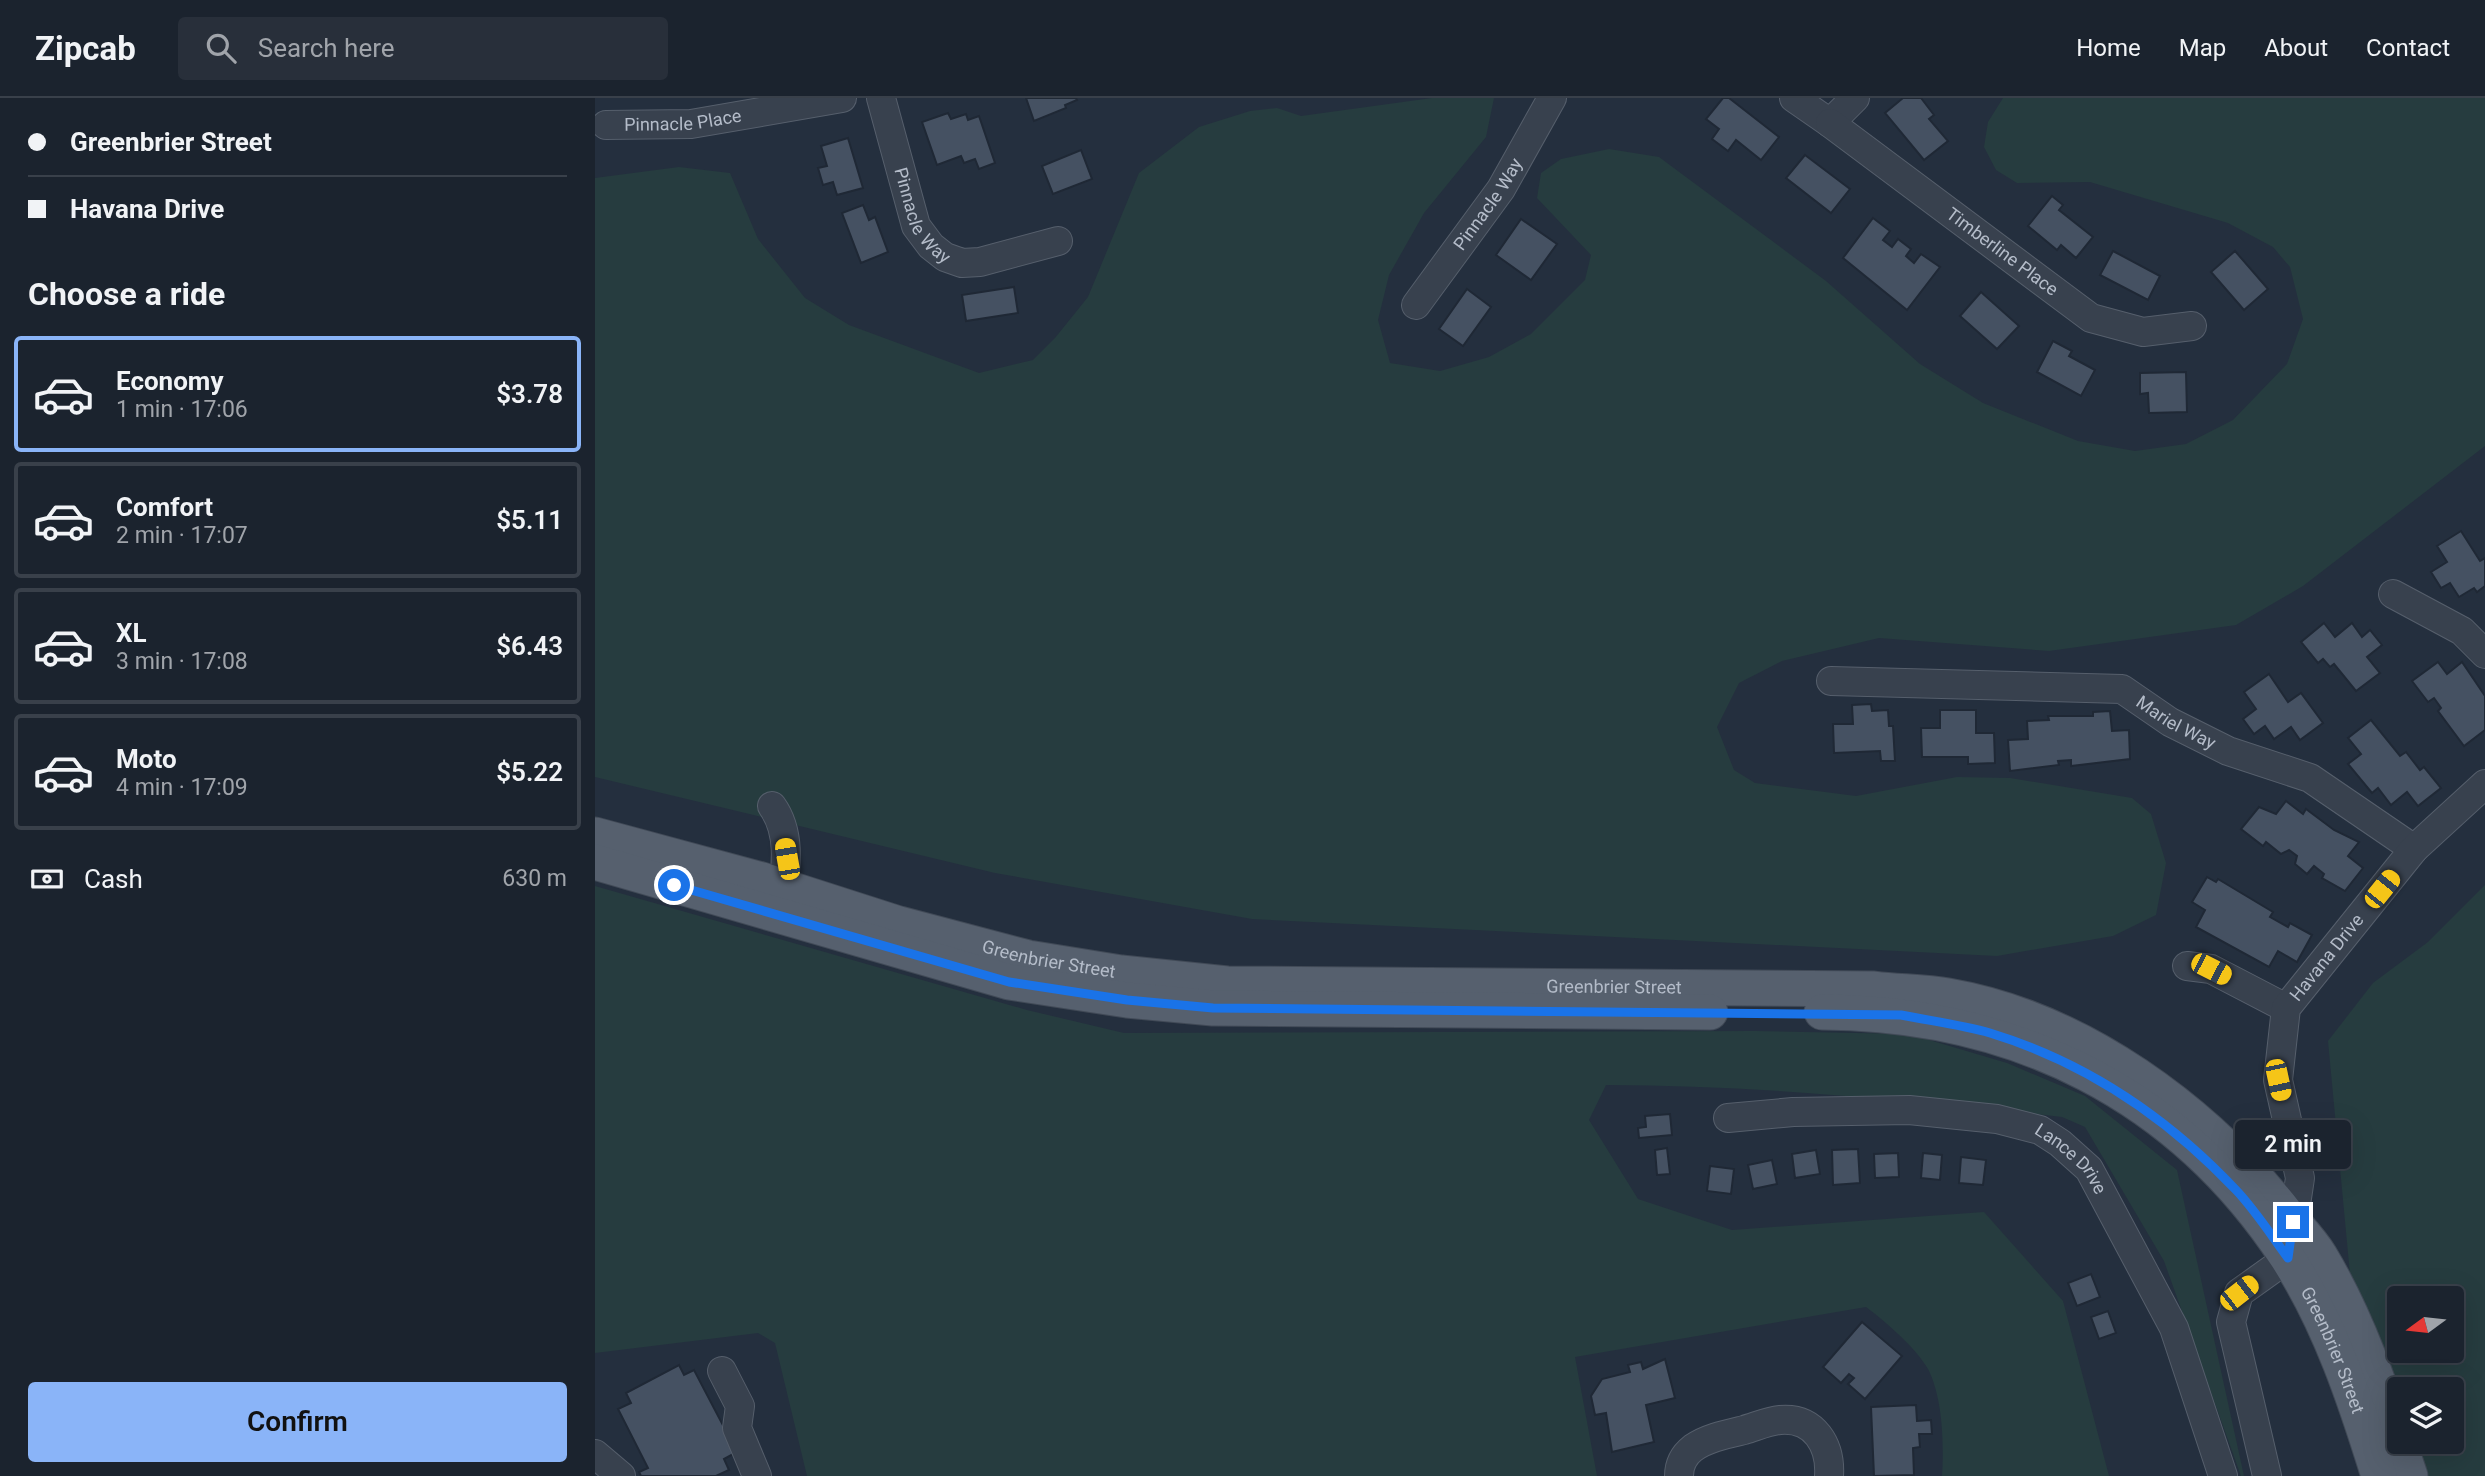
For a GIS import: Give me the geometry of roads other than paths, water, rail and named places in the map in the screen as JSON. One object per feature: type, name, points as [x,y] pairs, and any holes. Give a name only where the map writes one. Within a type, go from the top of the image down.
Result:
[{"type":"main road","name":"Greenbrier Street","points":[[595,835],[1009,982],[1127,1000],[1236,996],[1874,989],[1948,996],[2003,1010],[2115,1061],[2184,1109],[2269,1191],[2319,1254],[2337,1288],[2373,1368],[2410,1476]]},
{"type":"main road","name":"Greenbrier Street","points":[[595,862],[781,901]]},
{"type":"main road","name":"Greenbrier Street","points":[[1236,996],[1901,1015],[1989,1033],[2061,1059],[2126,1096],[2190,1144],[2238,1192],[2288,1258],[2326,1331],[2361,1417],[2379,1476]]},
{"type":"street","name":"Pinnacle Place","points":[[606,125],[691,124],[842,98]]},
{"type":"street","name":"Pinnacle Way","points":[[881,98],[916,226],[931,246],[945,257],[962,263],[981,262],[1058,241]]},
{"type":"street","name":"Pinnacle Way","points":[[1416,305],[1501,188],[1552,98]]},
{"type":"street","name":"Timberline Place","points":[[1794,98],[2091,318],[2144,332],[2192,326]]},
{"type":"street","points":[[1830,123],[1855,98]]},
{"type":"street","points":[[2393,594],[2462,631],[2485,654]]},
{"type":"street","name":"Mariel Way","points":[[1831,681],[2122,688],[2170,722],[2228,751],[2310,778],[2414,849]]},
{"type":"street","name":"Havana Drive","points":[[2288,1258],[2300,1178],[2278,1080],[2286,1007],[2414,849],[2485,784]]},
{"type":"street","points":[[772,806],[780,816],[787,859],[781,901]]},
{"type":"street","points":[[2187,966],[2211,969],[2286,1007]]},
{"type":"street","name":"Lance Drive","points":[[1728,1118],[1793,1112],[1909,1110],[1997,1119],[2040,1130],[2060,1143],[2089,1169],[2174,1328],[2223,1476]]},
{"type":"street","points":[[2267,1476],[2231,1322],[2239,1293],[2288,1258]]},
{"type":"street","points":[[722,1371],[740,1406],[737,1429],[757,1476]]},
{"type":"street","points":[[1679,1476],[1683,1459],[1694,1448],[1715,1437],[1780,1420],[1794,1421],[1818,1434],[1826,1446],[1829,1476]]},
{"type":"street","points":[[595,1454],[621,1476]]}]
